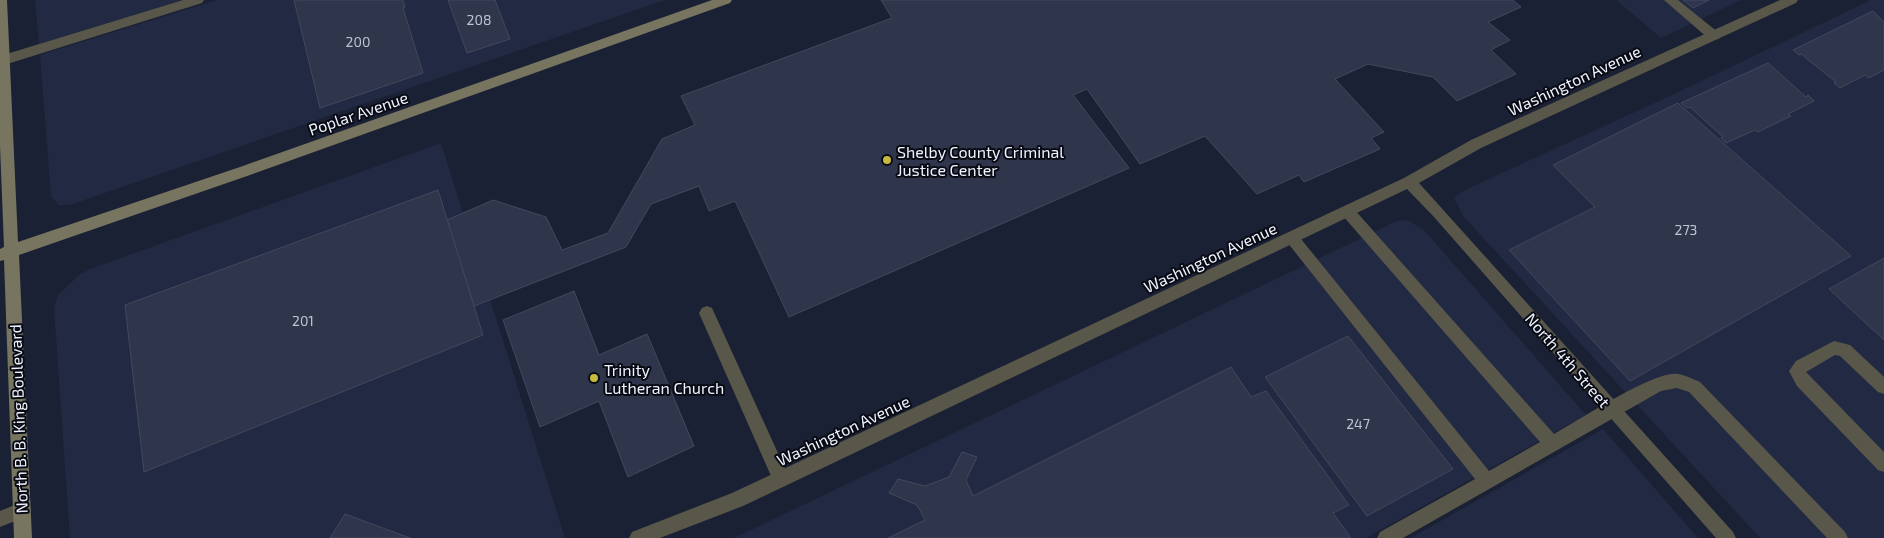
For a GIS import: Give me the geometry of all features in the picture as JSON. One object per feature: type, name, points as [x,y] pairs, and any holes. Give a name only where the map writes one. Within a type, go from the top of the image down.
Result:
[{"type":"main road","name":"North B. B. King Boulevard","points":[[1,0],[4,60],[6,253],[24,538]]},
{"type":"main road","name":"Poplar Avenue","points":[[6,253],[254,168],[726,0]]},
{"type":"street","points":[[4,60],[198,0]]},
{"type":"street","points":[[1670,0],[1714,36]]},
{"type":"street","name":"Washington Avenue","points":[[638,538],[737,500],[1348,212],[1409,182],[1476,144],[1792,0]]},
{"type":"street","name":"North 4th Street","points":[[1409,182],[1439,213],[1727,538]]},
{"type":"street","points":[[1348,212],[1552,444]]},
{"type":"street","points":[[1292,238],[1487,481]]},
{"type":"street","points":[[707,312],[781,479]]},
{"type":"street","points":[[1884,387],[1844,350],[1834,348],[1802,366],[1797,371],[1803,381],[1884,464]]},
{"type":"street","points":[[1386,538],[1658,384],[1677,381],[1694,387],[1839,538]]},
{"type":"street","points":[[0,519],[22,510]]},
{"type":"shaded area","points":[[35,0],[182,0],[39,44]]},
{"type":"shaded area","points":[[217,0],[665,0],[70,205],[59,205],[51,196],[40,55]]},
{"type":"shaded area","points":[[1616,0],[1741,0],[1661,38]]},
{"type":"shaded area","points":[[1871,0],[1884,0],[1884,538],[1760,538],[1463,216],[1454,197],[1467,189],[1672,95]]},
{"type":"shaded area","points":[[441,143],[565,538],[70,538],[54,308],[58,295],[79,275],[90,269]]},
{"type":"shaded area","points":[[1407,220],[1424,230],[1586,415],[1366,538],[734,538],[1397,221]]},
{"type":"shaded area","points":[[1603,429],[1698,538],[1411,538]]},
{"type":"building","points":[[294,0],[403,0],[405,7],[403,8],[423,73],[320,108]]},
{"type":"building","points":[[448,0],[495,0],[510,39],[467,53]]},
{"type":"building","name":"Shelby County Criminal Justice Center","points":[[881,0],[1513,0],[1521,7],[1488,22],[1510,40],[1491,50],[1516,74],[1457,101],[1433,77],[1368,64],[1335,79],[1384,132],[1371,138],[1380,149],[1304,182],[1299,175],[1257,194],[1205,136],[1140,164],[1087,89],[1073,95],[1129,168],[789,317],[735,201],[709,211],[699,186],[651,204],[626,247],[474,306],[447,220],[493,200],[546,217],[562,250],[608,233],[662,139],[695,125],[681,96],[892,18]]},
{"type":"building","points":[[1683,0],[1709,0],[1693,8]]},
{"type":"building","points":[[1873,11],[1884,22],[1884,70],[1869,78],[1865,75],[1840,88],[1834,83],[1836,82],[1801,54],[1799,55],[1793,50]]},
{"type":"building","points":[[1768,63],[1806,97],[1808,95],[1814,101],[1788,114],[1791,116],[1758,132],[1755,130],[1726,143],[1721,138],[1723,137],[1690,107],[1687,108],[1681,103]]},
{"type":"building","points":[[1678,103],[1851,256],[1630,381],[1509,250],[1595,207],[1553,165]]},
{"type":"building","points":[[438,190],[483,335],[144,472],[125,305]]},
{"type":"building","points":[[1884,258],[1884,340],[1829,289]]},
{"type":"building","name":"Trinity Lutheran Church","points":[[574,291],[599,355],[647,334],[694,446],[628,477],[599,401],[540,427],[503,320]]},
{"type":"building","points":[[1348,336],[1453,469],[1367,516],[1265,377]]},
{"type":"building","points":[[1231,367],[1251,397],[1266,391],[1349,505],[1333,513],[1351,538],[888,538],[925,520],[917,505],[889,493],[898,479],[925,486],[949,477],[962,452],[977,457],[966,480],[973,496]]},
{"type":"building","points":[[345,514],[410,538],[330,538]]},
{"type":"place","name":"Shelby County Criminal Justice Center","points":[[887,160]]},
{"type":"place","name":"Trinity Lutheran Church","points":[[594,378]]}]
